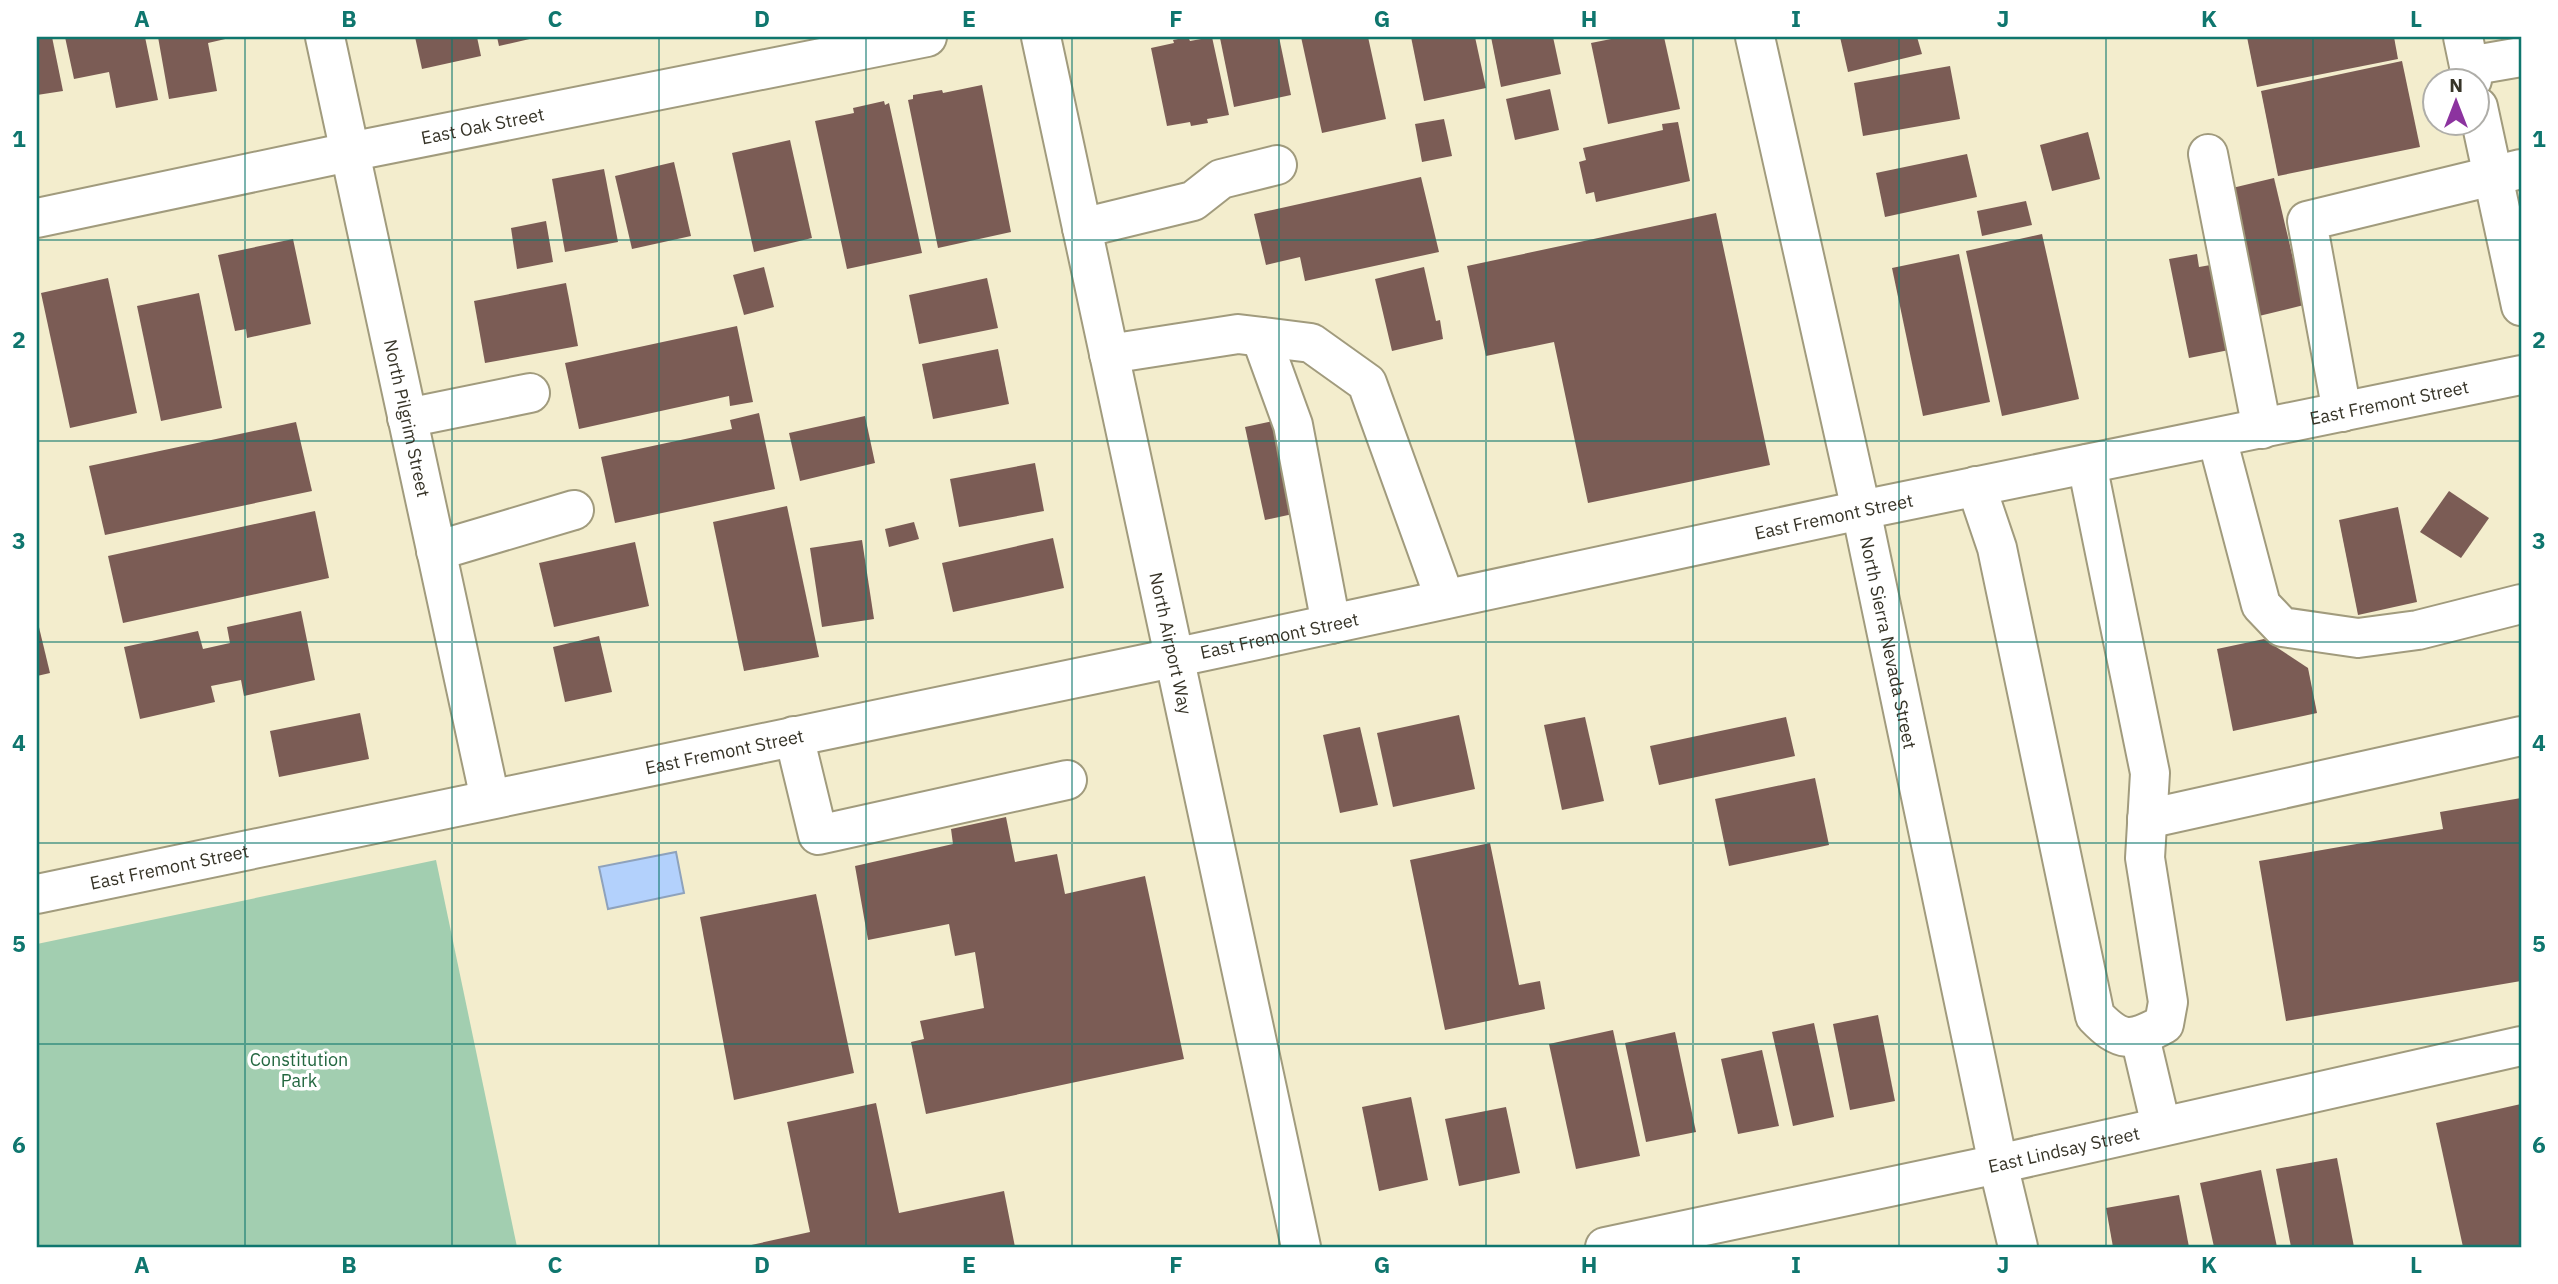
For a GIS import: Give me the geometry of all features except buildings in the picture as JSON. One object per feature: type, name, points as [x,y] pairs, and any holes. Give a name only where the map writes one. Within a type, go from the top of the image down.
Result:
[{"type":"street","name":"North Pilgrim Street","points":[[325,37],[490,799]]},
{"type":"street","name":"East Oak Street","points":[[37,218],[349,152],[927,37]]},
{"type":"street","name":"North Airport Way","points":[[1041,37],[1301,1247]]},
{"type":"street","name":"North Sierra Nevada Street","points":[[1755,37],[1861,510],[1998,1164],[2018,1247]]},
{"type":"street","points":[[2468,61],[2521,57]]},
{"type":"street","points":[[2490,136],[2506,172],[2521,306]]},
{"type":"street","points":[[2208,154],[2262,429]]},
{"type":"street","points":[[1082,228],[1193,201],[1221,179],[1277,165]]},
{"type":"street","points":[[2342,412],[2307,221],[2506,172]]},
{"type":"street","points":[[1109,354],[1238,334],[1311,343],[1367,383],[1445,599]]},
{"type":"street","points":[[1261,337],[1293,425],[1331,624]]},
{"type":"street","name":"East Fremont Street","points":[[37,894],[1173,658],[1861,510],[2521,375]]},
{"type":"street","points":[[407,418],[530,393]]},
{"type":"street","points":[[2217,438],[2261,605],[2282,627],[2358,638],[2418,630],[2521,604]]},
{"type":"street","points":[[1976,486],[1997,548],[2095,1016],[2113,1034],[2140,1037],[2164,1024],[2168,1002],[2145,858],[2150,773],[2087,464]]},
{"type":"street","points":[[436,551],[573,510]]},
{"type":"street","points":[[794,736],[818,835],[1067,780]]},
{"type":"street","points":[[2147,819],[2521,736]]},
{"type":"street","points":[[2140,1037],[2161,1126]]},
{"type":"street","name":"East Lindsay Street","points":[[1605,1247],[1998,1164],[2521,1046]]},
{"type":"green space","name":"Constitution Park","points":[[436,860],[517,1247],[37,1247],[37,944]]},
{"type":"water","points":[[676,852],[684,893],[608,909],[599,867]]}]
